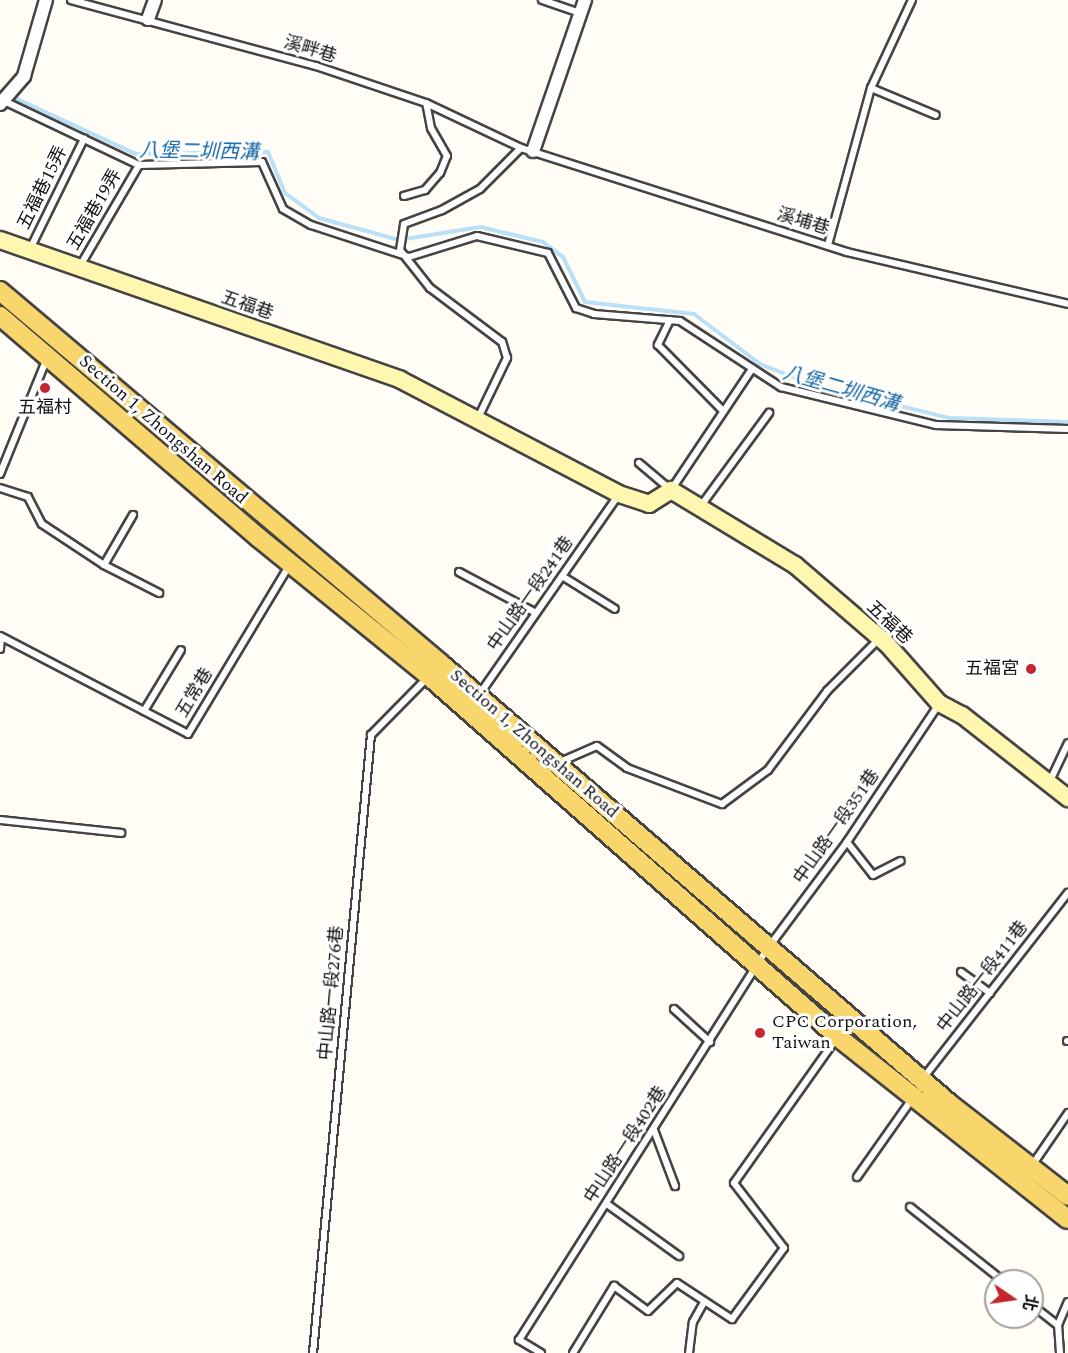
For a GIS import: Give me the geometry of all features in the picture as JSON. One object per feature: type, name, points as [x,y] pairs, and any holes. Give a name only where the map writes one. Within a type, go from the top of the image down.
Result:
[{"type":"main road","name":"Section 1, Zhongshan Road","points":[[0,291],[304,552],[435,670],[468,711],[838,1036],[913,1098],[1026,1176],[1068,1196]]},
{"type":"main road","name":"Section 1, Zhongshan Road","points":[[0,316],[290,564],[435,670],[478,696],[922,1080],[1026,1176],[1068,1219]]},
{"type":"street","points":[[4,98],[24,76],[46,0]]},
{"type":"street","points":[[148,19],[155,0]]},
{"type":"street","points":[[527,149],[585,0]]},
{"type":"street","name":"五福巷","points":[[0,240],[399,379],[478,418],[619,494],[649,504],[671,490],[795,565],[880,638],[939,704],[962,715],[1048,785],[1068,798]]},
{"type":"lane","name":"溪畔巷","points":[[71,0],[316,66],[426,103],[527,149]]},
{"type":"lane","points":[[542,0],[581,14]]},
{"type":"lane","points":[[828,245],[871,88],[912,0]]},
{"type":"lane","points":[[871,88],[936,115]]},
{"type":"lane","points":[[4,98],[139,165],[262,162],[283,209],[311,225],[409,257],[477,236],[548,253],[576,308],[594,314],[680,321],[782,387],[928,423],[1068,429]]},
{"type":"lane","points":[[404,196],[425,190],[440,173],[447,156],[431,128],[426,103]]},
{"type":"lane","name":"五福巷15弄","points":[[28,251],[84,139]]},
{"type":"lane","points":[[478,418],[507,358],[502,342],[430,288],[409,257],[400,250],[404,224],[442,210],[480,189],[527,149]]},
{"type":"lane","name":"溪埔巷","points":[[527,149],[828,245],[1068,304]]},
{"type":"lane","name":"五福巷19弄","points":[[78,269],[139,165]]},
{"type":"lane","points":[[670,320],[658,345],[723,411]]},
{"type":"lane","points":[[0,474],[47,356]]},
{"type":"lane","points":[[639,463],[671,490],[752,369]]},
{"type":"lane","points":[[699,508],[769,413]]},
{"type":"lane","points":[[0,488],[28,497],[42,524],[104,565],[159,593]]},
{"type":"lane","name":"中山路一段241巷","points":[[468,711],[619,494]]},
{"type":"lane","points":[[104,565],[133,515]]},
{"type":"lane","name":"五常巷","points":[[1,636],[188,734],[290,564],[304,552]]},
{"type":"lane","points":[[459,572],[536,613]]},
{"type":"lane","points":[[562,576],[615,609]]},
{"type":"lane","points":[[0,649],[1,636]]},
{"type":"lane","points":[[556,764],[597,746],[627,768],[722,804],[768,770],[827,691],[880,638]]},
{"type":"lane","points":[[144,711],[181,650]]},
{"type":"lane","name":"中山路一段276巷","points":[[313,1353],[371,735],[435,670]]},
{"type":"lane","name":"中山路一段351巷","points":[[757,966],[847,842],[939,704]]},
{"type":"lane","points":[[1048,785],[1068,743]]},
{"type":"lane","points":[[0,820],[121,833]]},
{"type":"lane","points":[[847,842],[873,875],[901,861]]},
{"type":"lane","name":"中山路一段411巷","points":[[922,1080],[1068,893]]},
{"type":"lane","name":"中山路一段402巷","points":[[541,1353],[519,1340],[757,966]]},
{"type":"lane","points":[[961,972],[990,993]]},
{"type":"lane","points":[[674,1009],[710,1042]]},
{"type":"lane","points":[[573,1353],[614,1286],[648,1311],[677,1283],[732,1319],[784,1248],[734,1183],[838,1036]]},
{"type":"lane","points":[[857,1178],[913,1098]]},
{"type":"lane","points":[[1026,1176],[1068,1113]]},
{"type":"lane","points":[[654,1130],[675,1186]]},
{"type":"lane","points":[[607,1204],[680,1256]]},
{"type":"lane","points":[[910,1206],[988,1269]]},
{"type":"lane","points":[[689,1353],[693,1322],[704,1302]]},
{"type":"lane","points":[[1060,1353],[1058,1325],[1068,1302]]},
{"type":"lane","points":[[1044,1314],[1058,1325]]},
{"type":"waterway","name":"八堡二圳西溝","points":[[0,91],[136,154],[268,152],[285,193],[319,218],[399,240],[480,227],[543,242],[563,257],[585,302],[694,314],[760,364],[811,384],[949,418],[1068,422]]},
{"type":"place","name":"五福村","points":[[45,388]]},
{"type":"place","name":"五福宮","points":[[1031,669]]},
{"type":"place","name":"CPC Corporation, Taiwan","points":[[760,1033]]}]
